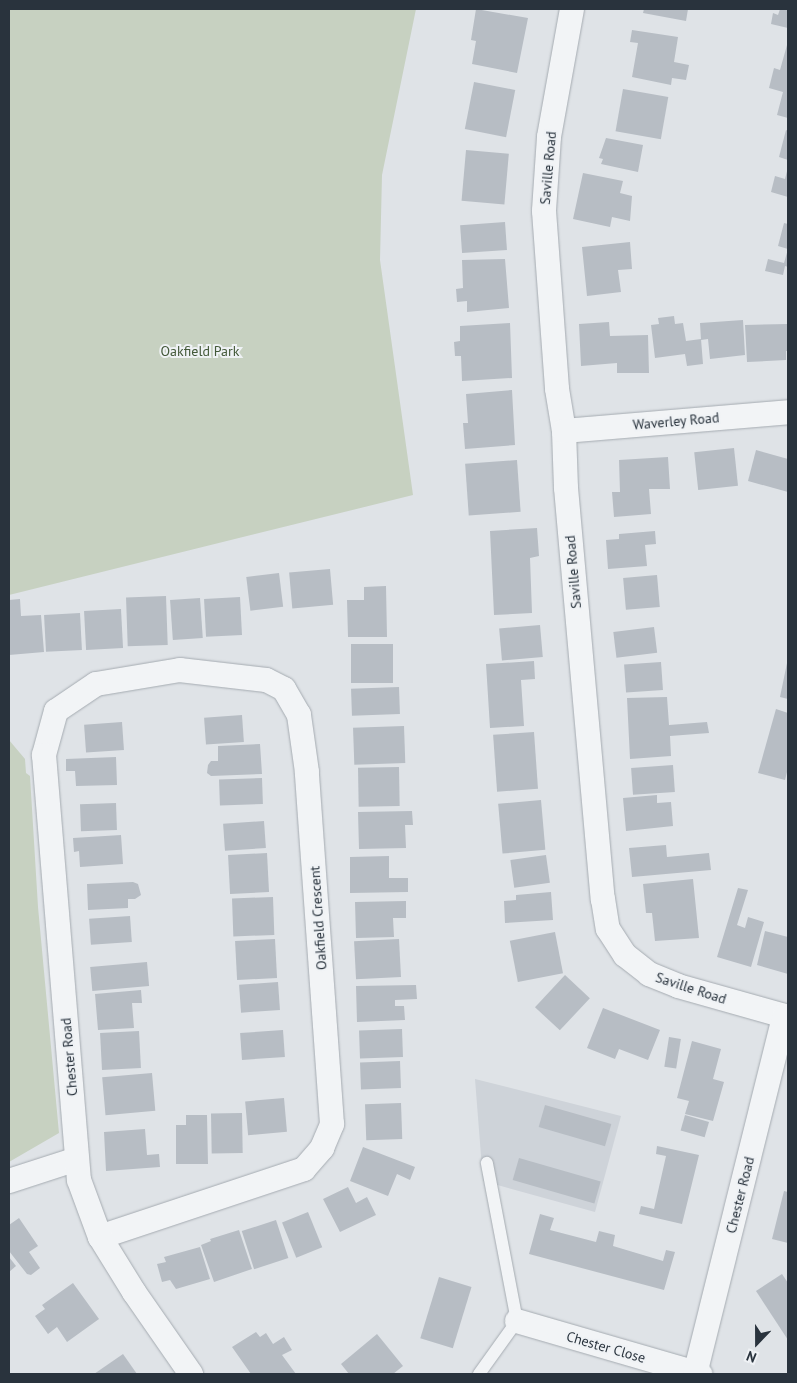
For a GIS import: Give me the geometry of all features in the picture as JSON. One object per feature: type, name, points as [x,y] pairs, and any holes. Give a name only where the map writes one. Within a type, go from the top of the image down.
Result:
[{"type":"street","name":"Saville Road","points":[[572,9],[549,136],[544,211],[557,389],[564,430],[567,498],[603,899],[608,929],[624,955],[649,974],[678,986],[786,1017]]},
{"type":"street","name":"Waverley Road","points":[[564,430],[788,412]]},
{"type":"street","name":"Oakfield Crescent","points":[[56,711],[96,684],[180,670],[266,680],[284,689],[300,715],[307,772],[332,1124],[322,1148],[304,1169],[100,1236]]},
{"type":"street","name":"Chester Road","points":[[56,711],[44,755],[79,1180],[100,1236],[134,1292],[191,1374]]},
{"type":"street","name":"Chester Road","points":[[697,1374],[786,1017]]},
{"type":"street","points":[[9,1181],[77,1159]]},
{"type":"street","name":"Chester Close","points":[[517,1321],[697,1374]]},
{"type":"lane","points":[[479,1374],[517,1321],[487,1163]]},
{"type":"shaded area","points":[[475,1079],[621,1116],[595,1212],[483,1181]]},
{"type":"green space","name":"Oakfield Park","points":[[9,9],[416,9],[382,175],[380,260],[413,495],[9,595]]},
{"type":"green space","points":[[9,740],[25,759],[26,773],[30,776],[38,907],[59,1133],[9,1162]]},
{"type":"building","points":[[476,9],[528,18],[517,73],[472,64],[476,41],[471,40]]},
{"type":"building","points":[[644,9],[688,9],[686,21],[643,13]]},
{"type":"building","points":[[780,9],[788,9],[788,28],[771,24],[773,13],[778,15]]},
{"type":"building","points":[[632,30],[678,37],[674,62],[689,65],[686,80],[672,78],[671,85],[632,77],[638,43],[630,42]]},
{"type":"building","points":[[787,45],[788,118],[777,115],[783,92],[769,88],[774,68],[780,70]]},
{"type":"building","points":[[474,82],[515,90],[506,137],[465,129]]},
{"type":"building","points":[[623,89],[668,97],[661,139],[616,131]]},
{"type":"building","points":[[786,130],[788,131],[788,160],[779,157]]},
{"type":"building","points":[[606,138],[643,145],[638,172],[601,164],[603,159],[599,158]]},
{"type":"building","points":[[466,150],[509,154],[504,205],[462,201]]},
{"type":"building","points":[[788,167],[788,197],[771,192],[775,176],[785,179]]},
{"type":"building","points":[[583,173],[623,181],[620,193],[632,196],[630,221],[612,217],[610,227],[573,219]]},
{"type":"building","points":[[505,222],[507,250],[462,253],[460,225]]},
{"type":"building","points":[[784,223],[788,224],[788,249],[778,246]]},
{"type":"building","points":[[630,242],[632,269],[618,270],[621,292],[587,296],[582,247]]},
{"type":"building","points":[[788,249],[788,267],[785,266],[783,275],[765,271],[768,259],[784,263]]},
{"type":"building","points":[[505,259],[509,308],[467,312],[467,301],[457,302],[456,289],[463,288],[462,260]]},
{"type":"building","points":[[674,316],[675,324],[683,323],[686,341],[701,339],[703,364],[687,366],[685,354],[655,358],[651,325],[659,324],[658,318]]},
{"type":"building","points":[[743,320],[745,355],[710,359],[708,339],[701,340],[700,323]]},
{"type":"building","points":[[609,322],[610,336],[648,335],[649,373],[617,373],[617,363],[581,366],[579,324]]},
{"type":"building","points":[[510,323],[512,378],[462,381],[461,356],[455,356],[454,342],[460,341],[460,326]]},
{"type":"building","points":[[788,324],[786,360],[747,362],[745,325]]},
{"type":"building","points":[[512,390],[515,445],[465,449],[463,423],[468,423],[466,394]]},
{"type":"building","points":[[734,448],[738,486],[698,490],[694,452]]},
{"type":"building","points":[[756,450],[788,459],[788,492],[748,481]]},
{"type":"building","points":[[668,457],[670,489],[649,489],[651,514],[614,517],[612,492],[620,492],[619,460]]},
{"type":"building","points":[[517,460],[521,512],[469,516],[465,464]]},
{"type":"building","points":[[537,528],[539,556],[530,558],[532,613],[494,615],[490,531]]},
{"type":"building","points":[[655,531],[656,544],[645,545],[647,566],[608,569],[606,540],[619,539],[619,534]]},
{"type":"building","points":[[330,569],[333,605],[292,608],[289,573]]},
{"type":"building","points":[[279,573],[283,607],[250,611],[246,577]]},
{"type":"building","points":[[657,575],[660,607],[626,610],[623,578]]},
{"type":"building","points":[[386,586],[387,637],[348,637],[347,600],[364,600],[364,587]]},
{"type":"building","points":[[166,596],[168,645],[128,646],[126,597]]},
{"type":"building","points":[[240,597],[242,635],[206,637],[204,599]]},
{"type":"building","points":[[200,598],[203,638],[173,640],[170,600]]},
{"type":"building","points":[[20,599],[21,616],[41,615],[44,652],[9,655],[9,600]]},
{"type":"building","points":[[121,609],[123,648],[86,650],[84,611]]},
{"type":"building","points":[[80,613],[82,650],[46,652],[44,615]]},
{"type":"building","points":[[540,625],[543,657],[502,660],[499,629]]},
{"type":"building","points":[[654,627],[657,653],[616,658],[613,632]]},
{"type":"building","points":[[351,644],[393,644],[393,683],[351,683]]},
{"type":"building","points":[[534,661],[535,679],[521,680],[524,726],[490,728],[486,664]]},
{"type":"building","points":[[661,662],[663,690],[626,693],[624,665]]},
{"type":"building","points":[[788,663],[788,699],[780,697]]},
{"type":"building","points":[[399,687],[400,714],[352,716],[351,689]]},
{"type":"building","points":[[667,697],[669,725],[707,722],[709,733],[670,736],[671,756],[630,759],[627,698]]},
{"type":"building","points":[[776,709],[788,713],[788,768],[785,780],[758,773]]},
{"type":"building","points":[[242,715],[244,742],[206,745],[204,718]]},
{"type":"building","points":[[122,722],[124,750],[86,753],[84,725]]},
{"type":"building","points":[[404,726],[405,763],[354,765],[353,728]]},
{"type":"building","points":[[534,732],[538,789],[497,792],[493,735]]},
{"type":"building","points":[[260,744],[262,774],[211,776],[207,773],[208,765],[211,761],[218,761],[218,746]]},
{"type":"building","points":[[116,757],[117,785],[76,786],[75,771],[66,771],[66,759]]},
{"type":"building","points":[[673,765],[675,792],[633,795],[631,768]]},
{"type":"building","points":[[399,767],[400,806],[359,807],[358,768]]},
{"type":"building","points":[[262,778],[263,804],[220,805],[219,780]]},
{"type":"building","points":[[657,795],[657,803],[671,802],[673,826],[626,831],[623,798]]},
{"type":"building","points":[[541,800],[545,850],[503,854],[498,804]]},
{"type":"building","points":[[116,803],[117,830],[81,831],[80,804]]},
{"type":"building","points":[[412,811],[413,825],[405,825],[406,848],[359,849],[358,812]]},
{"type":"building","points":[[264,821],[266,848],[225,851],[223,824]]},
{"type":"building","points":[[121,835],[123,864],[80,867],[79,851],[74,852],[73,838]]},
{"type":"building","points":[[666,845],[667,857],[709,853],[711,870],[632,877],[629,848]]},
{"type":"building","points":[[267,853],[269,892],[230,894],[228,855]]},
{"type":"building","points":[[546,855],[550,883],[514,888],[510,860]]},
{"type":"building","points":[[389,856],[389,878],[408,878],[408,892],[350,893],[350,857]]},
{"type":"building","points":[[693,879],[699,938],[655,941],[652,913],[646,913],[643,884]]},
{"type":"building","points":[[133,882],[138,884],[141,895],[135,899],[128,899],[128,908],[88,910],[87,884]]},
{"type":"building","points":[[738,888],[748,890],[737,925],[745,928],[748,917],[764,922],[751,967],[717,957]]},
{"type":"building","points":[[551,892],[553,920],[505,923],[504,901],[516,900],[516,895]]},
{"type":"building","points":[[273,897],[274,935],[233,936],[232,898]]},
{"type":"building","points":[[406,901],[406,918],[393,918],[394,937],[356,938],[355,902]]},
{"type":"building","points":[[130,916],[132,942],[91,945],[89,919]]},
{"type":"building","points":[[765,931],[788,937],[788,974],[757,965]]},
{"type":"building","points":[[555,932],[563,973],[518,982],[510,941]]},
{"type":"building","points":[[275,939],[277,978],[237,980],[235,941]]},
{"type":"building","points":[[399,939],[401,977],[356,979],[354,941]]},
{"type":"building","points":[[147,962],[149,986],[92,991],[90,967]]},
{"type":"building","points":[[565,975],[590,998],[560,1030],[535,1007]]},
{"type":"building","points":[[278,982],[280,1010],[241,1013],[239,985]]},
{"type":"building","points":[[416,985],[417,999],[395,1000],[395,1006],[404,1006],[405,1020],[357,1022],[356,986]]},
{"type":"building","points":[[141,990],[142,1003],[132,1003],[134,1028],[98,1030],[95,994]]},
{"type":"building","points":[[603,1008],[660,1030],[648,1060],[619,1049],[615,1059],[587,1048]]},
{"type":"building","points":[[402,1029],[403,1057],[360,1058],[359,1031]]},
{"type":"building","points":[[283,1030],[285,1057],[242,1060],[240,1033]]},
{"type":"building","points":[[139,1031],[141,1068],[102,1070],[100,1033]]},
{"type":"building","points":[[669,1037],[681,1039],[676,1069],[664,1067]]},
{"type":"building","points":[[692,1041],[721,1049],[713,1079],[724,1082],[713,1121],[685,1114],[689,1101],[677,1098]]},
{"type":"building","points":[[400,1061],[401,1088],[361,1089],[360,1062]]},
{"type":"building","points":[[152,1073],[155,1111],[106,1115],[102,1077]]},
{"type":"building","points":[[284,1098],[287,1132],[248,1135],[245,1101]]},
{"type":"building","points":[[401,1103],[402,1139],[366,1140],[365,1104]]},
{"type":"building","points":[[545,1105],[611,1124],[605,1146],[539,1127]]},
{"type":"building","points":[[242,1113],[243,1153],[212,1154],[211,1114]]},
{"type":"building","points":[[186,1115],[207,1115],[208,1164],[176,1164],[176,1125],[186,1125]]},
{"type":"building","points":[[685,1115],[709,1122],[705,1137],[681,1130]]},
{"type":"building","points":[[145,1129],[147,1155],[159,1154],[160,1167],[106,1171],[104,1132]]},
{"type":"building","points":[[657,1146],[699,1155],[682,1224],[639,1214],[641,1206],[654,1209],[666,1156],[656,1154]]},
{"type":"building","points":[[363,1147],[415,1167],[410,1180],[397,1174],[388,1196],[350,1181]]},
{"type":"building","points":[[519,1158],[601,1181],[594,1204],[513,1180]]},
{"type":"building","points":[[348,1187],[356,1203],[367,1197],[376,1215],[340,1232],[323,1199]]},
{"type":"building","points":[[784,1191],[788,1192],[788,1243],[772,1239]]},
{"type":"building","points":[[308,1212],[322,1247],[296,1258],[282,1222]]},
{"type":"building","points":[[540,1214],[554,1218],[550,1230],[596,1242],[599,1231],[615,1235],[613,1246],[663,1261],[666,1250],[675,1252],[664,1290],[529,1254]]},
{"type":"building","points":[[19,1218],[38,1246],[29,1252],[40,1268],[31,1275],[27,1274],[9,1251],[9,1225]]},
{"type":"building","points":[[276,1220],[288,1258],[254,1269],[242,1231]]},
{"type":"building","points":[[239,1230],[252,1269],[214,1282],[201,1245],[211,1241],[210,1239]]},
{"type":"building","points":[[200,1247],[210,1279],[176,1289],[170,1280],[162,1282],[157,1264],[166,1262],[164,1257]]},
{"type":"building","points":[[9,1257],[16,1266],[9,1272]]},
{"type":"building","points":[[782,1274],[788,1283],[788,1340],[756,1291]]},
{"type":"building","points":[[439,1277],[472,1287],[453,1348],[420,1338]]},
{"type":"building","points":[[73,1283],[99,1319],[67,1342],[57,1327],[48,1334],[35,1316],[45,1309],[42,1305]]},
{"type":"building","points":[[256,1332],[260,1337],[266,1333],[273,1344],[284,1337],[292,1350],[282,1355],[296,1374],[251,1374],[232,1347]]},
{"type":"building","points":[[377,1334],[403,1366],[393,1374],[349,1374],[341,1364]]},
{"type":"building","points":[[123,1354],[137,1374],[94,1374]]}]
